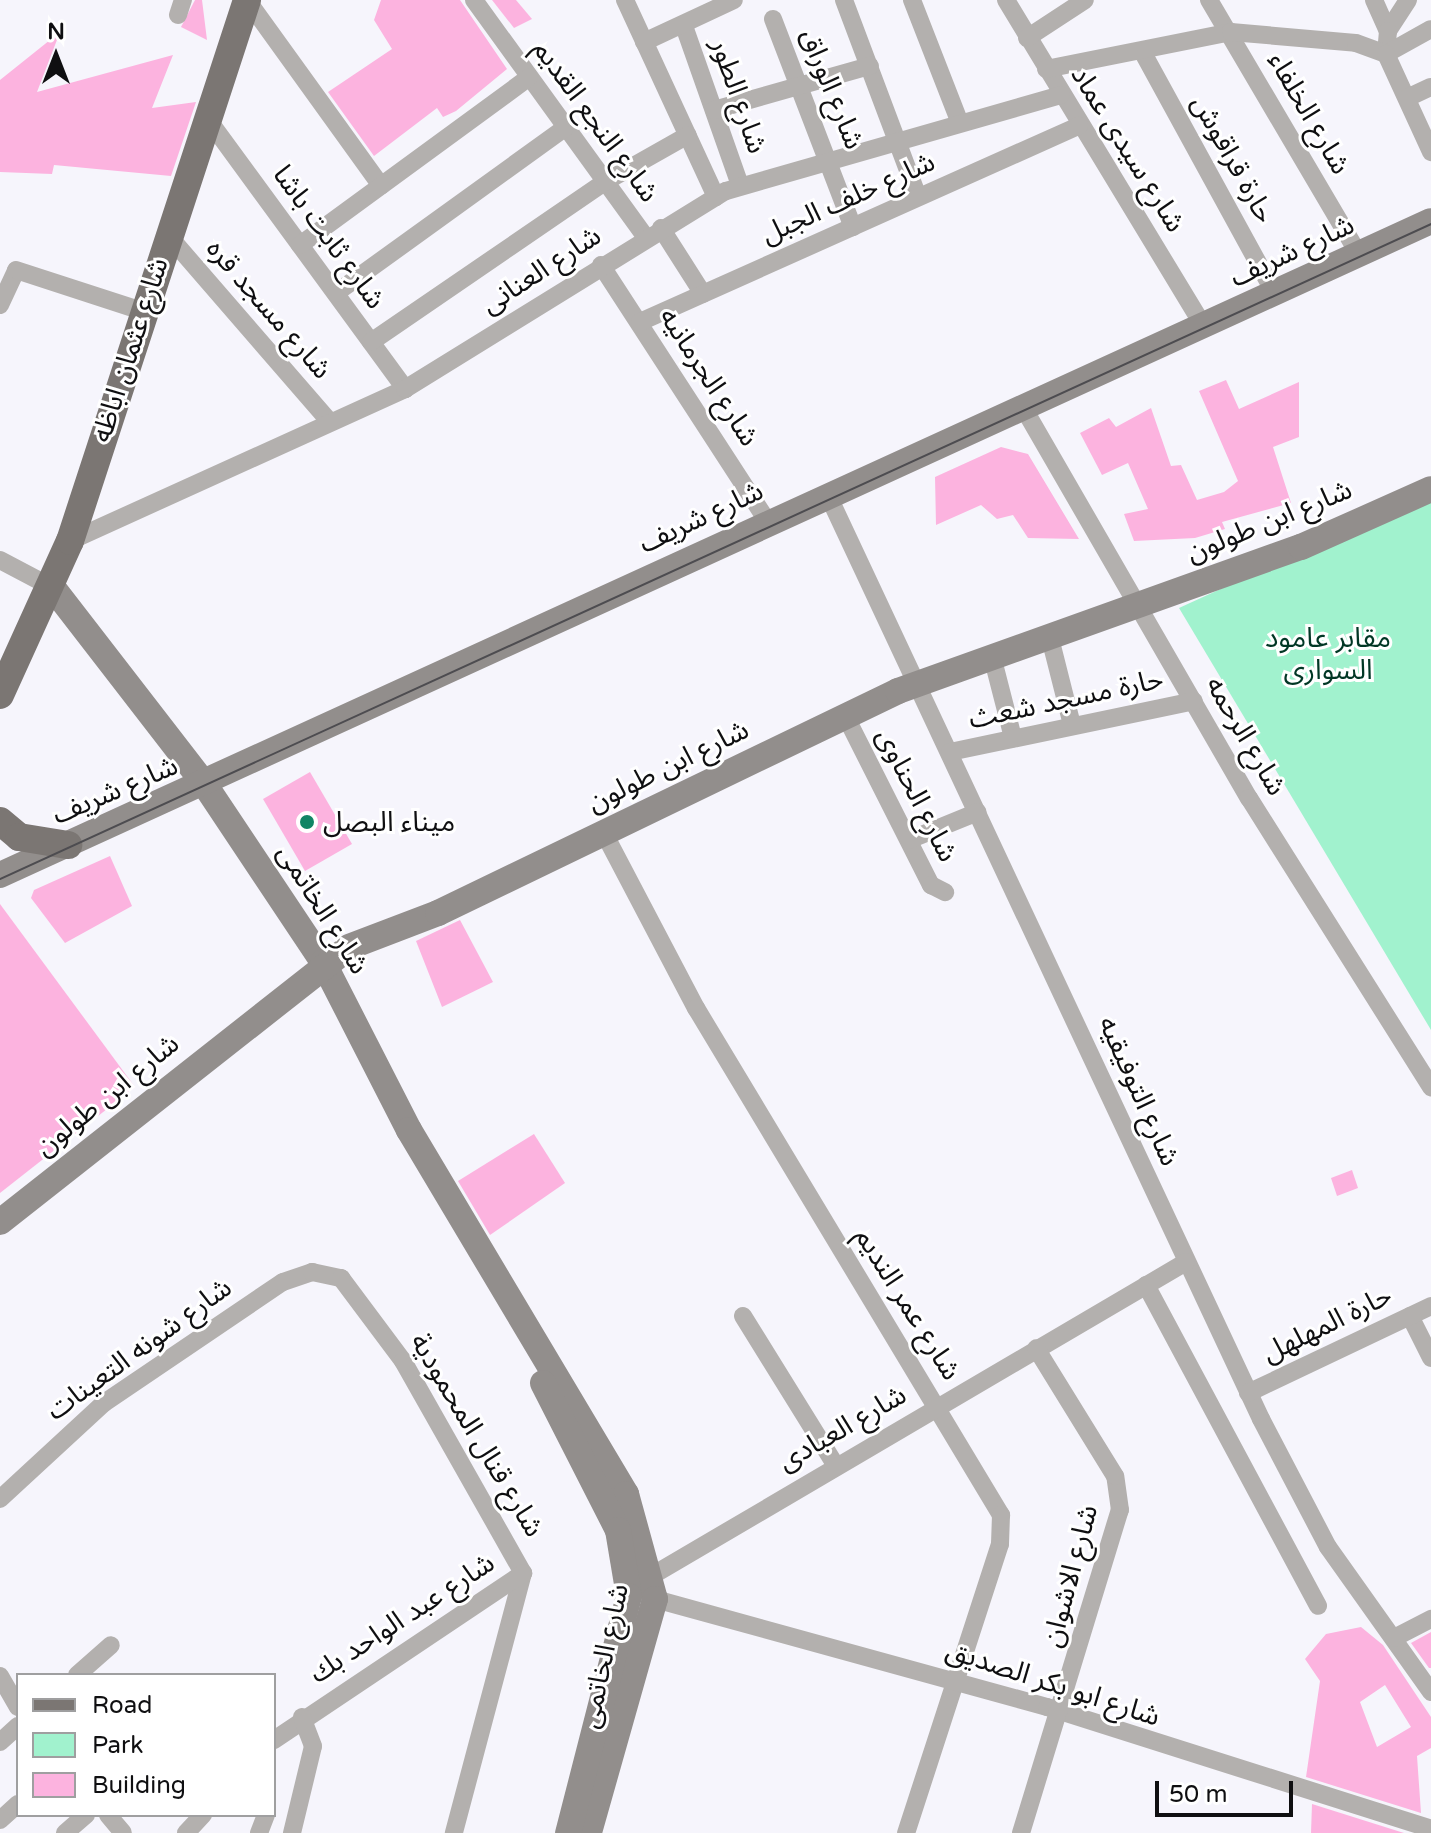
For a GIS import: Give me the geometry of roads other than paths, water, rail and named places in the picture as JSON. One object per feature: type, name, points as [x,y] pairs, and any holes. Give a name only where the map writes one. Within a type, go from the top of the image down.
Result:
[{"type":"main road","name":"شارع عثمان اباظه","points":[[0,695],[53,588],[70,541],[167,234],[247,0]]},
{"type":"main road","name":"شارع شريف","points":[[0,875],[205,786],[767,521],[1204,327],[1431,221]]},
{"type":"main road","name":"شارع ابن طولون","points":[[0,1222],[323,962],[604,833],[845,715],[918,683],[1301,547],[1431,489]]},
{"type":"main road","name":"شارع الخاتمى","points":[[53,588],[205,786],[323,962],[501,1289],[626,1494],[654,1587],[589,1833]]},
{"type":"main road","points":[[0,821],[19,837],[68,845]]},
{"type":"main road","name":"شارع الخاتمى","points":[[501,1289],[505,1309],[603,1496],[627,1571],[624,1633],[568,1833]]},
{"type":"street","points":[[247,0],[381,186]]},
{"type":"street","name":"شارع النجع القديم","points":[[474,0],[605,182],[653,232],[703,294]]},
{"type":"street","points":[[625,0],[716,197]]},
{"type":"street","points":[[644,42],[684,26],[734,0]]},
{"type":"street","points":[[844,0],[918,197]]},
{"type":"street","points":[[912,0],[960,123]]},
{"type":"street","name":"شارع سيدى عماد","points":[[1006,0],[1079,126],[1204,327]]},
{"type":"street","points":[[1027,38],[1085,0]]},
{"type":"street","points":[[1374,0],[1388,31]]},
{"type":"street","points":[[1408,0],[1388,31],[1386,54],[1430,147]]},
{"type":"street","name":"شارع الخلفاء","points":[[1212,1],[1359,255]]},
{"type":"street","name":"شارع الوراق","points":[[773,19],[804,85],[853,227]]},
{"type":"street","name":"شارع الطور","points":[[684,26],[740,185]]},
{"type":"street","points":[[1046,69],[1231,32],[1356,43],[1386,54],[1431,29]]},
{"type":"street","name":"حارة قراقوش","points":[[1142,51],[1275,294]]},
{"type":"street","points":[[714,110],[870,66]]},
{"type":"street","points":[[300,245],[528,78]]},
{"type":"street","points":[[1407,98],[1431,87]]},
{"type":"street","name":"شارع العنانى","points":[[70,541],[328,420],[405,389],[653,232],[740,185],[1061,95]]},
{"type":"street","name":"شارع ثابت باشا","points":[[207,118],[405,389]]},
{"type":"street","name":"شارع خلف الجبل","points":[[640,322],[1079,126]]},
{"type":"street","points":[[336,293],[565,128]]},
{"type":"street","points":[[371,342],[605,182],[688,135]]},
{"type":"street","name":"شارع مسجد قره","points":[[167,234],[328,420]]},
{"type":"street","name":"شارع الجرمانيه","points":[[601,265],[767,521]]},
{"type":"street","points":[[0,305],[16,270],[142,311]]},
{"type":"street","name":"شارع الرحمه","points":[[1023,407],[1194,701],[1431,1087]]},
{"type":"street","name":"شارع التوفيقيه","points":[[828,495],[1248,1393],[1328,1547],[1428,1682]]},
{"type":"street","points":[[0,560],[53,588]]},
{"type":"street","points":[[1049,634],[1072,725]]},
{"type":"street","points":[[992,656],[1013,738]]},
{"type":"street","name":"حارة مسجد شعث","points":[[950,752],[1194,701]]},
{"type":"street","name":"شارع الحناوى","points":[[845,715],[931,885],[945,892]]},
{"type":"street","points":[[909,840],[978,812]]},
{"type":"street","name":"شارع عمر النديم","points":[[604,833],[696,1008],[1001,1515],[1000,1544],[906,1833]]},
{"type":"street","name":"شارع العبادى","points":[[654,1587],[834,1463],[1186,1262]]},
{"type":"street","name":"شارع شونه التعينات","points":[[0,1499],[138,1377],[283,1282],[328,1272]]},
{"type":"street","name":"شارع قنال المحمودية","points":[[328,1272],[352,1287],[403,1361],[523,1573],[454,1833]]},
{"type":"street","points":[[1146,1285],[1318,1606]]},
{"type":"street","name":"حارة المهلهل","points":[[1248,1393],[1431,1306]]},
{"type":"street","points":[[743,1316],[834,1463]]},
{"type":"street","points":[[1410,1316],[1431,1358]]},
{"type":"street","name":"شارع الاشوان","points":[[1021,1833],[1060,1715],[1120,1497],[1036,1348]]},
{"type":"street","name":"شارع عبد الواحد بك","points":[[276,1738],[302,1717],[523,1573]]},
{"type":"street","name":"شارع ابو بكر الصديق","points":[[654,1587],[1431,1829]]},
{"type":"street","points":[[1394,1638],[1431,1619]]},
{"type":"street","points":[[79,1673],[111,1645]]},
{"type":"street","points":[[0,1676],[16,1704]]},
{"type":"street","points":[[292,1833],[313,1746],[302,1717]]},
{"type":"street","points":[[0,1742],[16,1728]]},
{"type":"street","points":[[0,1820],[16,1806]]},
{"type":"street","points":[[65,1833],[84,1817]]},
{"type":"street","points":[[110,1817],[123,1833]]},
{"type":"tram line","points":[[0,879],[1431,224]]},
{"type":"place","name":"ميناء البصل","points":[[307,822]]},
{"type":"park label","name":"مقابر عامود السوارى","points":[[1328,654]]}]
